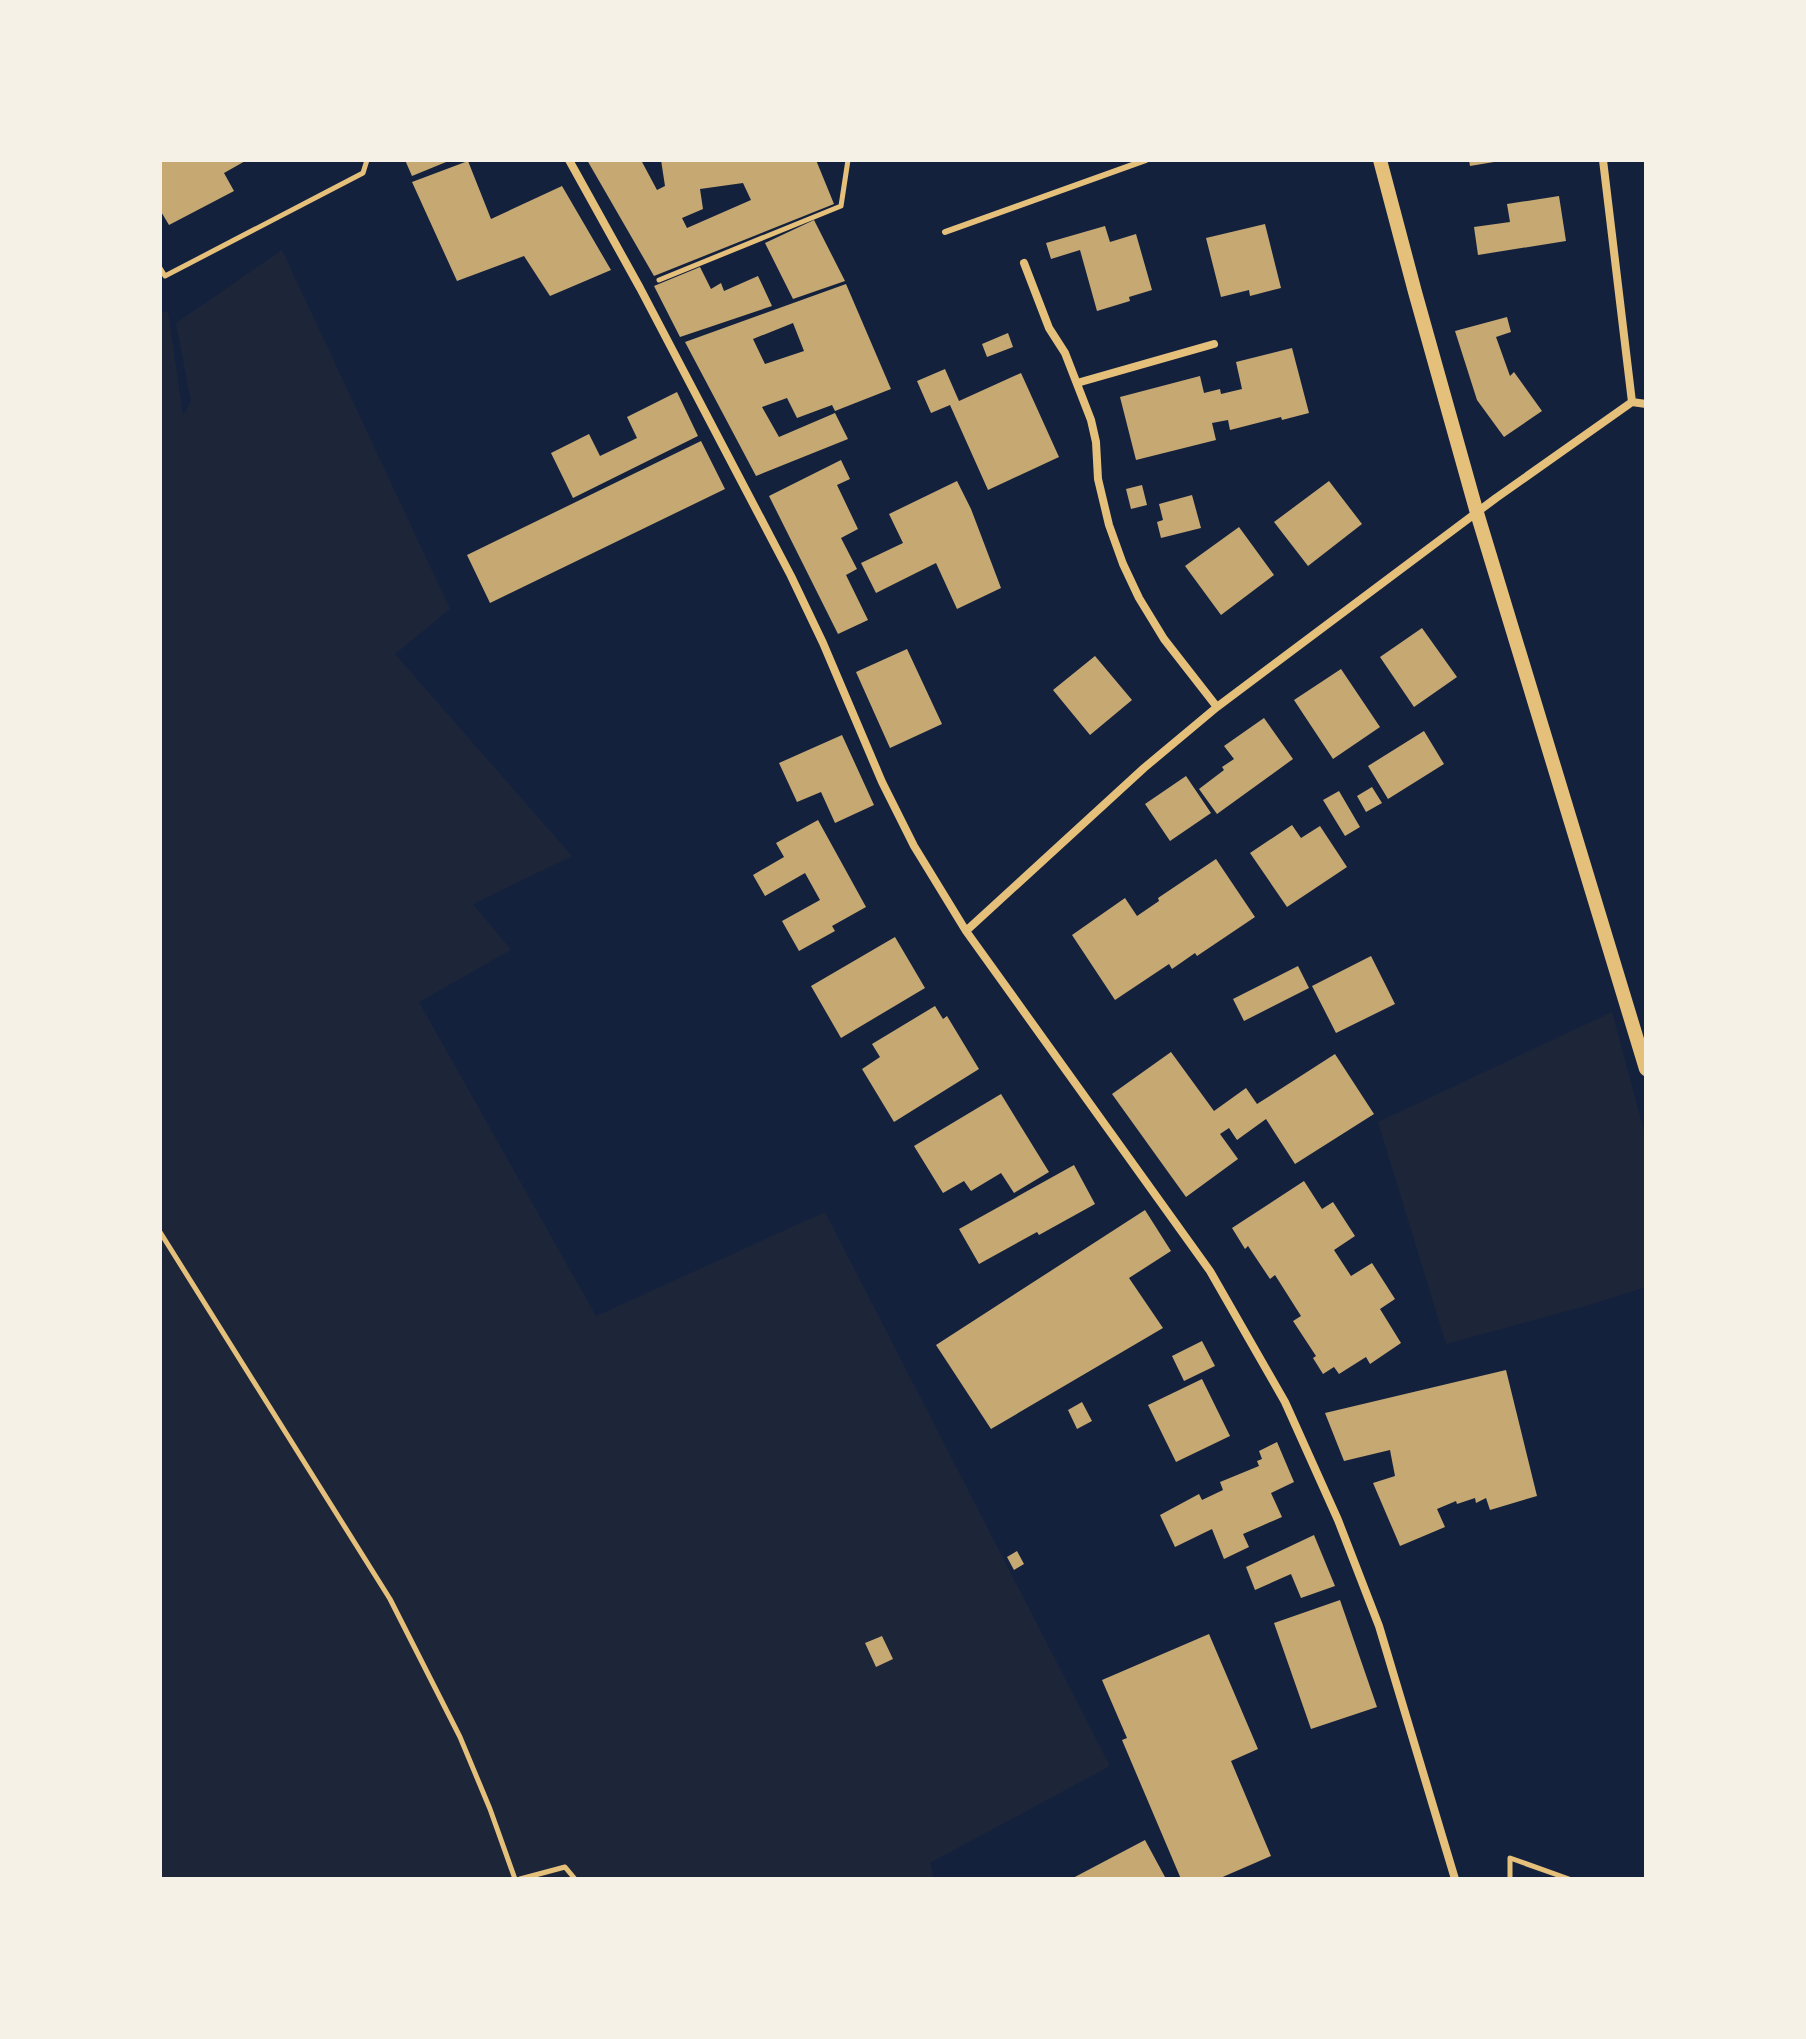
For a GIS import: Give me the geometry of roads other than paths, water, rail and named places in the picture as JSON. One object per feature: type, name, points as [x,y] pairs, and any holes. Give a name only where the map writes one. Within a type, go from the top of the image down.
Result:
[{"type":"street","points":[[569,160],[791,576],[882,782],[914,846],[966,931],[1210,1271],[1285,1402],[1338,1520],[1379,1626],[1455,1879]]},
{"type":"street","points":[[1380,160],[1477,513],[1646,1069]]},
{"type":"street","points":[[1603,160],[1632,402]]},
{"type":"street","points":[[1024,263],[1049,328],[1065,353],[1091,420],[1098,479],[1109,525],[1123,564],[1164,639],[1217,707]]},
{"type":"street","points":[[1077,383],[1214,344]]},
{"type":"street","points":[[966,931],[1144,768],[1217,707],[1632,402],[1646,404]]},
{"type":"lane","points":[[945,232],[1146,160]]}]
